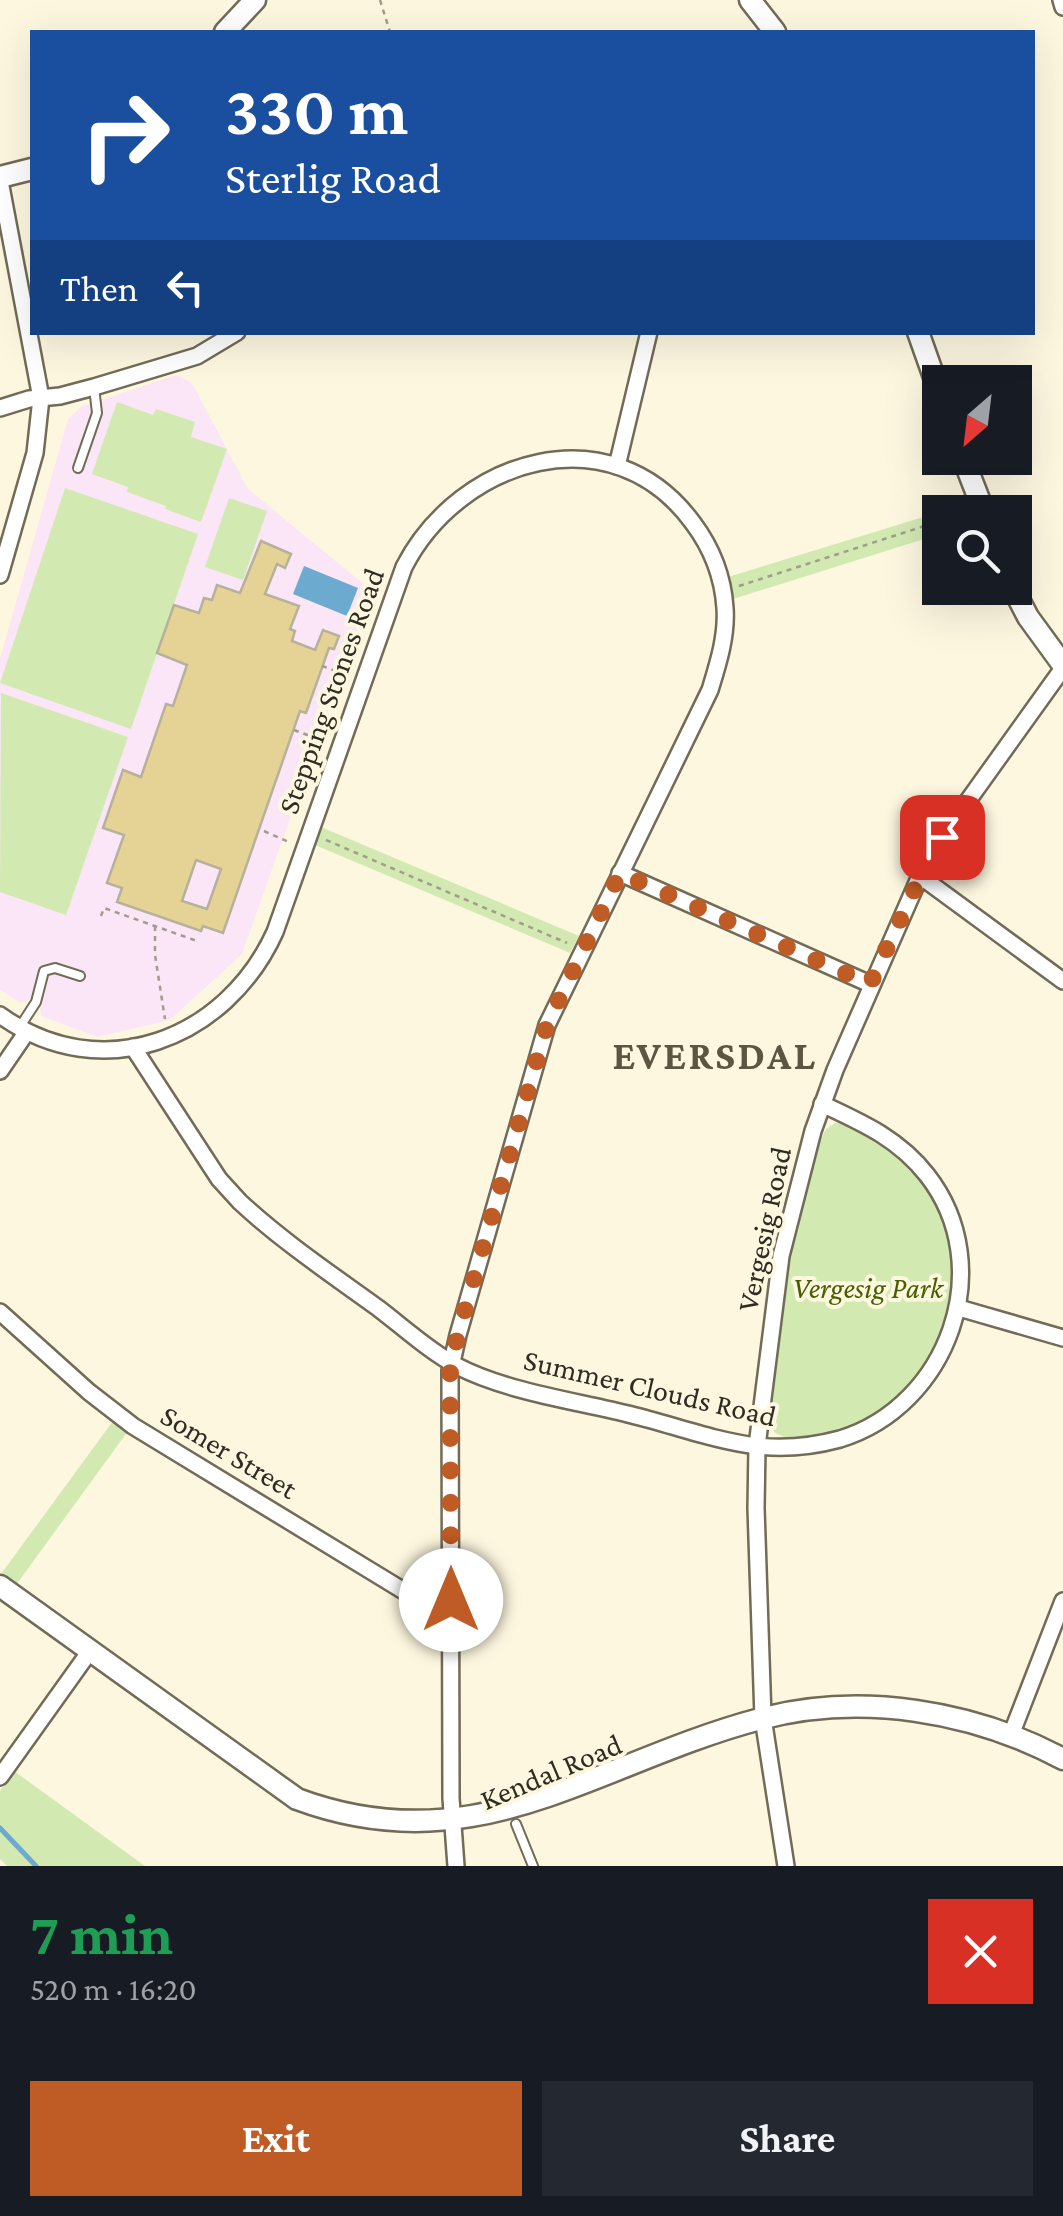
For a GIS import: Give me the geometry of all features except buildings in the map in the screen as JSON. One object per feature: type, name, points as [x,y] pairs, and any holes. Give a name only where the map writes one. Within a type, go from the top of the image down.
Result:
[{"type":"street","points":[[227,30],[255,0]]},
{"type":"street","points":[[750,0],[773,30]]},
{"type":"street","points":[[0,575],[36,454],[41,398],[0,179],[30,170]]},
{"type":"street","points":[[0,408],[94,387],[197,356],[232,335]]},
{"type":"street","points":[[617,466],[649,335]]},
{"type":"street","points":[[919,335],[930,365]]},
{"type":"street","name":"Stepping Stones Road","points":[[0,1015],[22,1031],[61,1044],[94,1049],[133,1048],[169,1037],[224,1006],[265,956],[395,586],[414,547],[458,499],[512,468],[544,460],[578,460],[617,466],[663,492],[685,512],[708,548],[724,591],[724,635],[710,690],[582,949],[539,1048],[452,1363],[456,1866]]},
{"type":"street","points":[[1022,605],[1063,666]]},
{"type":"street","name":"Vergesig Road","points":[[786,1866],[763,1718],[756,1508],[757,1446],[781,1256],[822,1104],[870,984],[920,876],[942,837],[1063,666]]},
{"type":"street","points":[[620,873],[870,984]]},
{"type":"street","points":[[920,876],[1063,980]]},
{"type":"street","points":[[0,1071],[22,1031]]},
{"type":"street","name":"Summer Clouds Road","points":[[133,1048],[219,1180],[240,1202],[452,1363],[496,1380],[757,1446],[837,1440],[882,1420],[909,1398],[932,1371],[959,1308],[961,1281],[955,1231],[946,1204],[930,1179],[892,1140],[822,1104]]},
{"type":"street","points":[[959,1308],[1063,1338]]},
{"type":"street","name":"Somer Street","points":[[0,1312],[133,1426],[418,1600],[451,1600]]},
{"type":"street","name":"Kendal Road","points":[[0,1586],[282,1788],[329,1817],[384,1834],[454,1838],[516,1824],[698,1740],[763,1718],[826,1709],[883,1708],[962,1719],[1011,1735],[1063,1759]]},
{"type":"street","points":[[1011,1735],[1063,1601]]},
{"type":"street","points":[[0,1777],[90,1651]]},
{"type":"lane","points":[[78,468],[96,413],[94,387]]},
{"type":"lane","points":[[22,1031],[36,1002],[44,971],[56,968],[80,976]]},
{"type":"lane","points":[[516,1824],[533,1866]]},
{"type":"path","points":[[380,0],[389,30]]},
{"type":"path","points":[[724,591],[922,526]]},
{"type":"path","points":[[322,666],[363,680]]},
{"type":"path","points":[[294,730],[318,739]]},
{"type":"path","points":[[264,831],[296,845]]},
{"type":"path","points":[[319,838],[582,949]]},
{"type":"path","points":[[101,916],[104,908],[197,941]]},
{"type":"path","points":[[137,928],[140,920]]},
{"type":"path","points":[[155,926],[155,955],[169,1037]]},
{"type":"shaded area","points":[[177,375],[192,383],[248,489],[366,586],[369,596],[242,954],[170,1020],[97,1037],[41,1016],[40,1004],[31,999],[21,1003],[0,990],[0,659],[68,419],[82,406]]},
{"type":"green space","points":[[117,402],[153,415],[156,409],[195,422],[191,437],[227,449],[201,522],[92,474]]},
{"type":"green space","points":[[65,488],[198,534],[131,729],[0,683]]},
{"type":"green space","points":[[229,498],[267,511],[243,580],[205,567]]},
{"type":"green space","points":[[922,517],[922,540],[730,600],[728,577]]},
{"type":"green space","points":[[1,693],[128,737],[66,915],[0,892]]},
{"type":"green space","points":[[320,827],[579,936],[570,953],[315,845]]},
{"type":"green space","name":"Vergesig Park","points":[[835,1123],[861,1129],[887,1146],[930,1194],[946,1235],[951,1277],[946,1319],[929,1357],[904,1391],[869,1417],[825,1434],[792,1438],[774,1432],[768,1416],[785,1275],[821,1139]]},
{"type":"green space","points":[[113,1421],[128,1431],[16,1585],[1,1574]]},
{"type":"green space","points":[[14,1771],[145,1866],[7,1866],[0,1859],[0,1791]]},
{"type":"water","points":[[304,566],[358,588],[347,616],[293,594]]},
{"type":"waterway","points":[[0,1828],[36,1866]]},
{"type":"district","name":"EVERSDAL","points":[[715,1055]]},
{"type":"route","points":[[451,1600],[450,1371],[458,1334],[547,1025],[620,873],[870,984],[942,837]]}]
